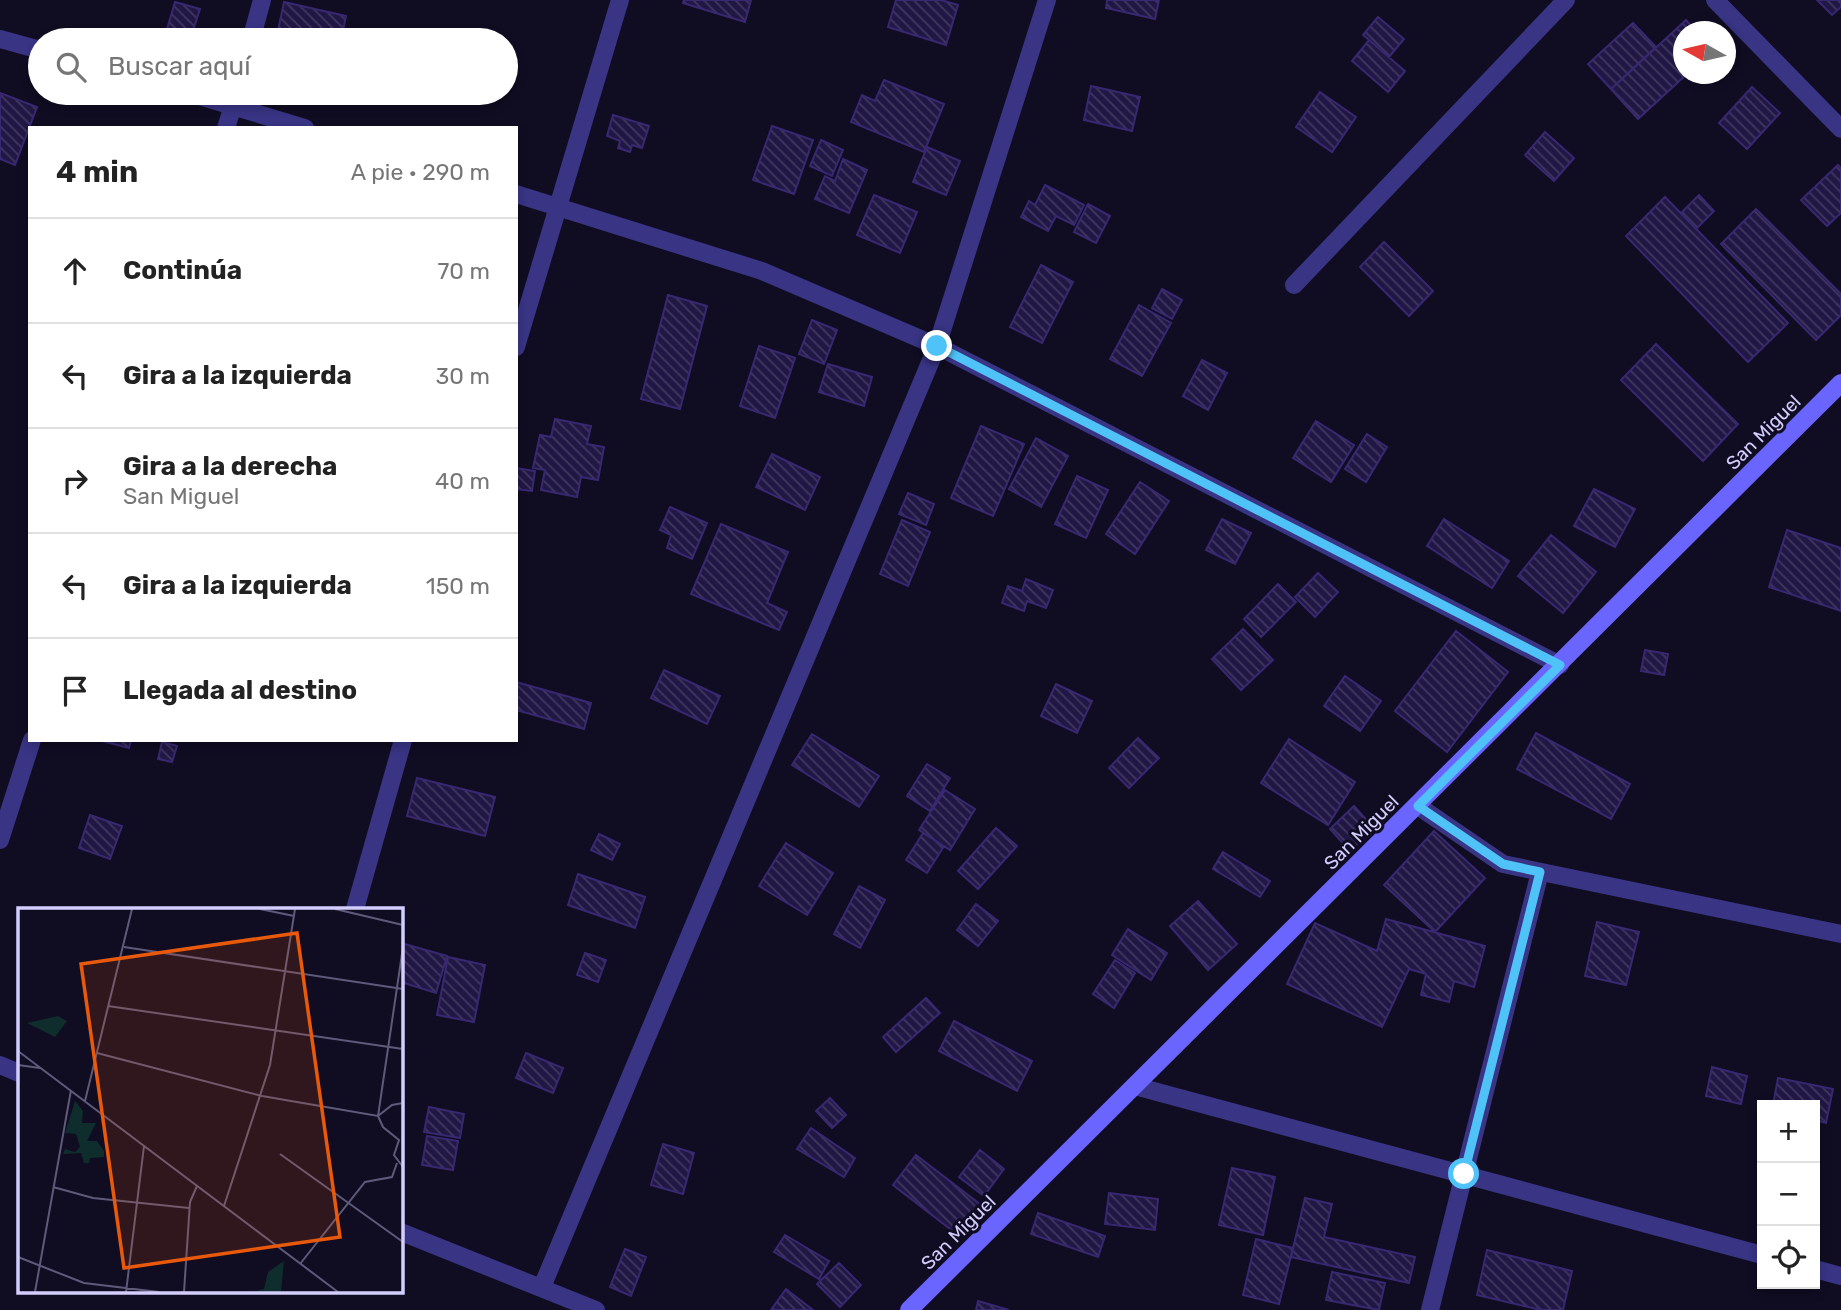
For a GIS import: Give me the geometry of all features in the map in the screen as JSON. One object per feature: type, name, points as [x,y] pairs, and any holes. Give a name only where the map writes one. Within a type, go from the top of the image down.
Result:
[{"type":"street","points":[[254,28],[262,0]]},
{"type":"street","points":[[518,340],[620,0]]},
{"type":"street","points":[[542,1287],[937,346],[1047,0]]},
{"type":"street","points":[[1294,285],[1566,0]]},
{"type":"street","points":[[1715,0],[1841,129]]},
{"type":"street","points":[[0,39],[28,47]]},
{"type":"street","points":[[227,126],[233,105]]},
{"type":"street","points":[[249,105],[300,126]]},
{"type":"street","points":[[518,195],[762,271],[937,346],[1560,665]]},
{"type":"street","name":"San Miguel","points":[[909,1310],[1841,383]]},
{"type":"street","points":[[0,840],[31,742]]},
{"type":"street","points":[[355,908],[402,742]]},
{"type":"street","points":[[1418,806],[1503,864],[1841,934]]},
{"type":"street","points":[[1430,1310],[1540,872]]},
{"type":"street","points":[[0,1065],[18,1073]]},
{"type":"street","points":[[1135,1086],[1757,1254]]},
{"type":"street","points":[[402,1231],[596,1310]]},
{"type":"street","points":[[1820,1270],[1841,1276]]},
{"type":"building","points":[[684,0],[751,0],[745,22],[683,3]]},
{"type":"building","points":[[896,0],[941,0],[958,5],[946,45],[888,27]]},
{"type":"building","points":[[1107,0],[1159,0],[1155,19],[1106,8]]},
{"type":"building","points":[[1817,0],[1841,0],[1841,7],[1832,15]]},
{"type":"building","points":[[175,2],[200,9],[194,28],[167,28]]},
{"type":"building","points":[[284,2],[346,16],[344,28],[279,28]]},
{"type":"building","points":[[1378,17],[1404,39],[1389,57],[1363,35]]},
{"type":"building","points":[[1633,23],[1656,47],[1611,89],[1588,64]]},
{"type":"building","points":[[1673,32],[1673,84],[1676,84],[1638,119],[1611,89]]},
{"type":"building","points":[[1369,40],[1405,71],[1388,92],[1352,61]]},
{"type":"building","points":[[884,80],[944,104],[924,152],[851,122],[862,95],[875,101]]},
{"type":"building","points":[[1091,86],[1140,97],[1132,131],[1084,120]]},
{"type":"building","points":[[1752,87],[1780,113],[1747,149],[1719,123]]},
{"type":"building","points":[[1320,92],[1356,117],[1332,152],[1296,127]]},
{"type":"building","points":[[0,93],[37,107],[15,165],[0,159]]},
{"type":"building","points":[[613,115],[649,126],[642,148],[632,145],[630,152],[618,148],[620,141],[607,136]]},
{"type":"building","points":[[772,126],[813,140],[794,194],[753,180]]},
{"type":"building","points":[[1545,132],[1574,158],[1554,181],[1525,155]]},
{"type":"building","points":[[821,140],[843,150],[832,176],[810,166]]},
{"type":"building","points":[[927,147],[960,161],[946,195],[913,182]]},
{"type":"building","points":[[843,159],[867,170],[849,213],[815,199],[825,176],[835,181]]},
{"type":"building","points":[[1838,165],[1841,168],[1841,213],[1827,226],[1801,200]]},
{"type":"building","points":[[1045,185],[1084,205],[1074,225],[1056,216],[1048,231],[1021,217],[1029,201],[1035,205]]},
{"type":"building","points":[[874,195],[917,212],[900,253],[857,235]]},
{"type":"building","points":[[1699,195],[1714,211],[1696,229],[1681,213]]},
{"type":"building","points":[[1665,197],[1788,323],[1748,362],[1626,236]]},
{"type":"building","points":[[1088,204],[1110,216],[1096,243],[1074,232]]},
{"type":"building","points":[[1756,209],[1841,294],[1841,315],[1816,340],[1721,244]]},
{"type":"building","points":[[1384,242],[1433,291],[1409,316],[1360,267]]},
{"type":"building","points":[[1041,265],[1073,282],[1042,343],[1010,327]]},
{"type":"building","points":[[1162,289],[1182,300],[1172,319],[1152,308]]},
{"type":"building","points":[[668,295],[707,306],[680,409],[641,399]]},
{"type":"building","points":[[1139,305],[1171,323],[1142,376],[1110,359]]},
{"type":"building","points":[[812,320],[837,330],[824,364],[799,354]]},
{"type":"building","points":[[1656,344],[1738,424],[1703,461],[1621,380]]},
{"type":"building","points":[[759,346],[795,358],[775,418],[740,406]]},
{"type":"building","points":[[1202,360],[1227,373],[1208,410],[1183,396]]},
{"type":"building","points":[[828,364],[872,377],[864,406],[819,392]]},
{"type":"building","points":[[555,419],[591,426],[587,444],[604,447],[598,480],[581,477],[577,497],[541,490],[545,470],[533,468],[540,435],[551,437]]},
{"type":"building","points":[[1316,421],[1354,445],[1331,482],[1293,458]]},
{"type":"building","points":[[981,426],[1024,444],[993,516],[951,498]]},
{"type":"building","points":[[1367,434],[1387,447],[1366,482],[1345,469]]},
{"type":"building","points":[[1036,438],[1068,456],[1041,507],[1009,489]]},
{"type":"building","points":[[772,454],[820,477],[805,510],[756,487]]},
{"type":"building","points":[[518,468],[535,471],[532,491],[518,489]]},
{"type":"building","points":[[1077,476],[1108,490],[1086,538],[1055,524]]},
{"type":"building","points":[[1140,482],[1169,501],[1135,554],[1106,534]]},
{"type":"building","points":[[1594,489],[1635,509],[1615,547],[1574,526]]},
{"type":"building","points":[[908,493],[934,504],[926,525],[899,514]]},
{"type":"building","points":[[670,507],[707,523],[692,559],[667,548],[671,535],[660,530]]},
{"type":"building","points":[[1222,519],[1251,533],[1235,564],[1206,550]]},
{"type":"building","points":[[1444,519],[1509,561],[1492,588],[1427,546]]},
{"type":"building","points":[[902,520],[930,532],[908,586],[880,574]]},
{"type":"building","points":[[721,524],[788,552],[767,603],[787,612],[779,630],[691,594]]},
{"type":"building","points":[[1787,530],[1841,548],[1841,611],[1769,587]]},
{"type":"building","points":[[1551,535],[1596,572],[1563,613],[1518,576]]},
{"type":"building","points":[[1318,573],[1338,592],[1315,617],[1295,597]]},
{"type":"building","points":[[1026,579],[1053,590],[1046,608],[1027,601],[1024,611],[1002,603],[1008,586],[1022,591]]},
{"type":"building","points":[[1278,584],[1296,602],[1261,637],[1244,619]]},
{"type":"building","points":[[1243,629],[1273,660],[1241,690],[1212,659]]},
{"type":"building","points":[[1456,631],[1508,672],[1447,752],[1395,711]]},
{"type":"building","points":[[1645,650],[1668,654],[1664,675],[1641,671]]},
{"type":"building","points":[[664,670],[720,696],[707,724],[651,698]]},
{"type":"building","points":[[1345,676],[1381,701],[1360,731],[1324,706]]},
{"type":"building","points":[[518,683],[591,703],[584,729],[518,711]]},
{"type":"building","points":[[1056,684],[1092,701],[1077,733],[1041,716]]},
{"type":"building","points":[[1536,733],[1630,784],[1611,819],[1517,769]]},
{"type":"building","points":[[812,734],[879,776],[859,807],[792,765]]},
{"type":"building","points":[[1138,738],[1159,758],[1129,788],[1109,768]]},
{"type":"building","points":[[1289,739],[1355,782],[1328,825],[1261,783]]},
{"type":"building","points":[[106,742],[130,742],[129,748]]},
{"type":"building","points":[[162,742],[177,746],[172,762],[158,759]]},
{"type":"building","points":[[927,764],[950,778],[930,811],[907,796]]},
{"type":"building","points":[[417,778],[495,797],[485,836],[407,816]]},
{"type":"building","points":[[945,790],[975,809],[950,850],[919,830]]},
{"type":"building","points":[[1354,806],[1374,828],[1350,851],[1330,829]]},
{"type":"building","points":[[90,815],[122,826],[110,859],[79,848]]},
{"type":"building","points":[[996,828],[1017,846],[978,889],[958,871]]},
{"type":"building","points":[[1434,831],[1485,878],[1435,932],[1384,885]]},
{"type":"building","points":[[923,833],[944,846],[927,873],[906,860]]},
{"type":"building","points":[[599,834],[620,844],[612,860],[591,850]]},
{"type":"building","points":[[786,843],[833,873],[807,915],[759,886]]},
{"type":"building","points":[[1223,852],[1270,881],[1260,897],[1213,869]]},
{"type":"building","points":[[578,874],[645,897],[635,928],[568,905]]},
{"type":"building","points":[[859,886],[885,900],[860,948],[834,934]]},
{"type":"building","points":[[1198,901],[1237,944],[1208,970],[1170,926]]},
{"type":"building","points":[[976,904],[998,921],[978,946],[957,930]]},
{"type":"building","points":[[1386,919],[1485,946],[1474,987],[1454,981],[1449,1002],[1421,995],[1426,974],[1409,969],[1382,1027],[1287,984],[1315,923],[1377,951]]},
{"type":"building","points":[[1597,922],[1639,932],[1626,985],[1585,976]]},
{"type":"building","points":[[1128,929],[1167,953],[1151,980],[1112,955]]},
{"type":"building","points":[[402,943],[447,956],[436,993],[402,982]]},
{"type":"building","points":[[585,953],[606,960],[598,982],[577,975]]},
{"type":"building","points":[[448,957],[485,965],[474,1022],[437,1015]]},
{"type":"building","points":[[1115,960],[1135,973],[1114,1008],[1093,994]]},
{"type":"building","points":[[926,998],[940,1013],[896,1052],[883,1037]]},
{"type":"building","points":[[954,1021],[1032,1061],[1017,1091],[939,1051]]},
{"type":"building","points":[[526,1053],[563,1068],[553,1093],[516,1078]]},
{"type":"building","points":[[1712,1067],[1747,1076],[1741,1104],[1706,1096]]},
{"type":"building","points":[[1778,1078],[1833,1089],[1826,1123],[1820,1121],[1820,1100],[1774,1100]]},
{"type":"building","points":[[830,1098],[846,1115],[832,1128],[816,1111]]},
{"type":"building","points":[[429,1107],[464,1114],[460,1138],[424,1132]]},
{"type":"building","points":[[811,1128],[855,1158],[844,1177],[797,1149]]},
{"type":"building","points":[[427,1136],[458,1141],[453,1170],[422,1165]]},
{"type":"building","points":[[663,1144],[694,1153],[683,1194],[651,1185]]},
{"type":"building","points":[[980,1150],[1004,1169],[984,1196],[959,1177]]},
{"type":"building","points":[[916,1155],[981,1205],[958,1235],[893,1185]]},
{"type":"building","points":[[1232,1168],[1275,1177],[1263,1235],[1219,1225]]},
{"type":"building","points":[[1109,1193],[1158,1199],[1155,1230],[1105,1224]]},
{"type":"building","points":[[1305,1198],[1332,1204],[1324,1237],[1415,1257],[1409,1283],[1291,1257]]},
{"type":"building","points":[[1038,1213],[1105,1236],[1098,1257],[1031,1234]]},
{"type":"building","points":[[785,1235],[829,1261],[819,1279],[774,1252]]},
{"type":"building","points":[[1256,1239],[1293,1248],[1279,1304],[1243,1295]]},
{"type":"building","points":[[625,1249],[646,1257],[631,1296],[610,1287]]},
{"type":"building","points":[[1487,1250],[1572,1271],[1563,1310],[1541,1310],[1477,1295]]},
{"type":"building","points":[[839,1263],[861,1285],[840,1307],[817,1284]]},
{"type":"building","points":[[1332,1272],[1385,1283],[1379,1310],[1326,1300]]},
{"type":"building","points":[[786,1289],[813,1310],[771,1310]]},
{"type":"building","points":[[978,1301],[1009,1310],[976,1310]]},
{"type":"route","points":[[937,346],[1560,665],[1418,806],[1503,864],[1540,872],[1464,1174]]}]
